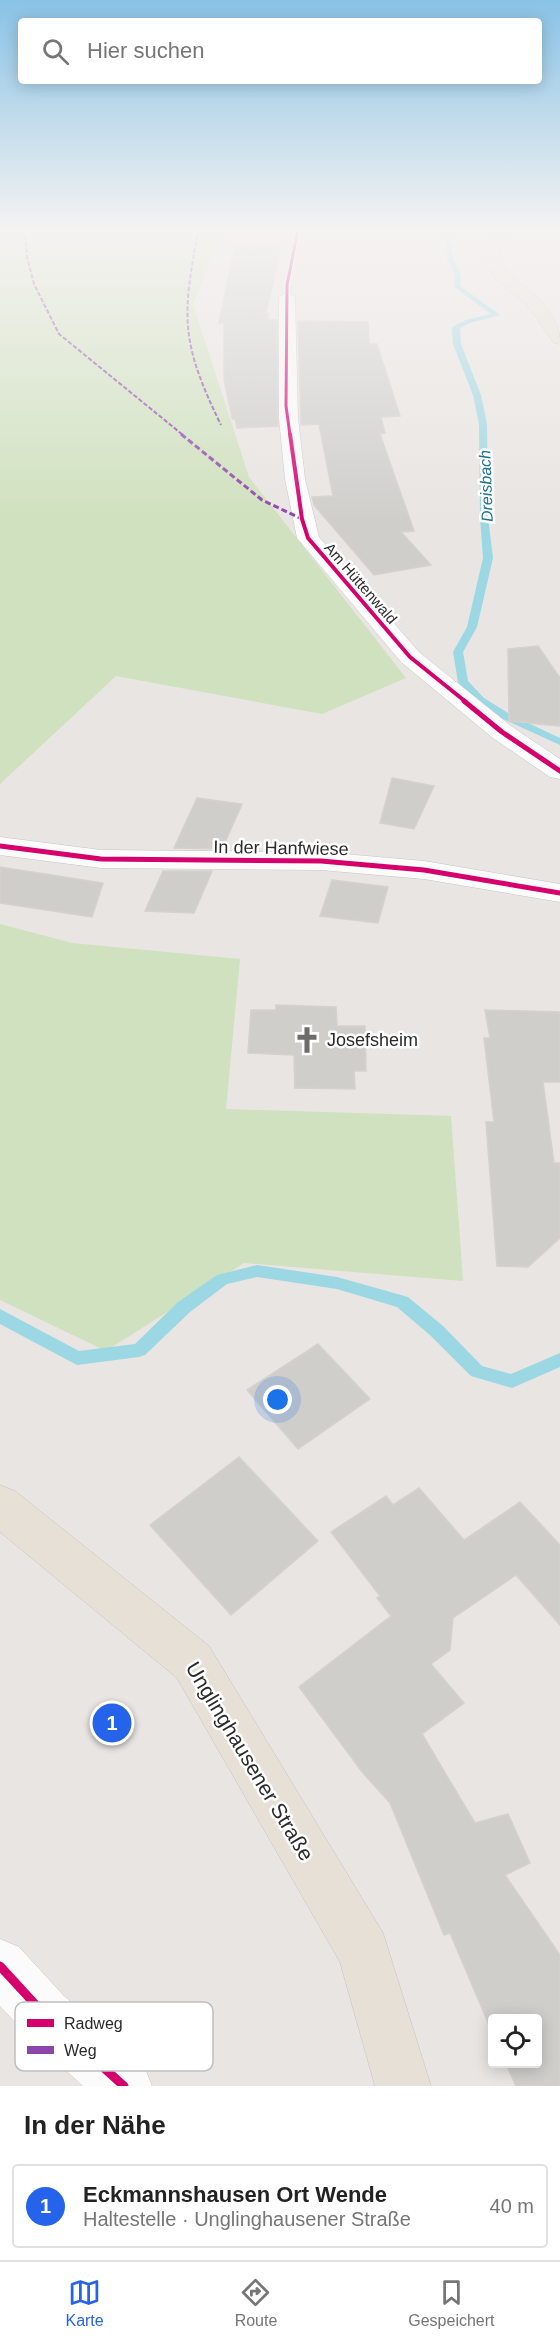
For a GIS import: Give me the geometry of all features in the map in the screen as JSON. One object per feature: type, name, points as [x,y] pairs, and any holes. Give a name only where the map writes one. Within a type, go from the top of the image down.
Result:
[{"type":"main road","points":[[551,326],[560,339]]},
{"type":"main road","name":"Unglinghausener Straße","points":[[0,1505],[193,1662],[364,1952],[403,2086]]},
{"type":"street","name":"Am Hüttenwald","points":[[287,326],[286,406],[308,538],[410,657],[502,732],[560,771]]},
{"type":"street","name":"In der Hanfwiese","points":[[0,846],[101,859],[321,861],[424,870],[560,893]]},
{"type":"street","points":[[0,1966],[33,2002]]},
{"type":"street","points":[[107,2071],[124,2086]]},
{"type":"green space","points":[[0,326],[200,326],[249,477],[406,678],[322,714],[116,676],[0,784]]},
{"type":"green space","points":[[0,924],[72,943],[240,959],[226,1109],[451,1116],[463,1281],[244,1263],[106,1351],[0,1300]]},
{"type":"building","points":[[224,326],[277,326],[278,426],[237,428],[235,419],[232,419],[224,379]]},
{"type":"building","points":[[298,326],[368,326],[369,344],[377,344],[400,416],[381,417],[385,433],[380,434],[414,531],[401,532],[431,565],[374,575],[314,505],[312,497],[333,496],[319,424],[301,425]]},
{"type":"building","points":[[538,646],[560,678],[560,726],[509,721],[508,649]]},
{"type":"building","points":[[392,778],[434,786],[414,829],[380,823]]},
{"type":"building","points":[[197,798],[242,804],[222,849],[174,848]]},
{"type":"building","points":[[0,867],[103,883],[92,917],[0,903]]},
{"type":"building","points":[[163,871],[212,871],[194,913],[145,911]]},
{"type":"building","points":[[332,880],[388,887],[378,923],[320,916]]},
{"type":"building","name":"Josefsheim","points":[[276,1005],[336,1007],[337,1026],[365,1026],[366,1071],[354,1071],[355,1089],[295,1088],[294,1055],[248,1053],[251,1010],[276,1010]]},
{"type":"building","points":[[485,1010],[560,1012],[560,1082],[543,1082],[554,1163],[560,1163],[560,1238],[528,1267],[497,1266],[486,1122],[494,1122],[484,1038],[490,1038]]},
{"type":"building","points":[[318,1344],[370,1399],[298,1449],[247,1390]]},
{"type":"building","points":[[239,1457],[318,1541],[231,1615],[150,1525]]},
{"type":"building","points":[[419,1488],[464,1540],[520,1502],[560,1545],[560,1625],[516,1575],[453,1618],[450,1650],[431,1664],[464,1703],[422,1734],[475,1823],[508,1814],[530,1863],[505,1875],[560,1955],[560,2086],[516,2086],[508,2068],[542,2068],[542,2014],[488,2014],[488,2023],[450,1933],[444,1935],[390,1803],[363,1773],[299,1687],[391,1616],[377,1598],[380,1596],[331,1532],[386,1496],[393,1505]]},
{"type":"waterway","name":"Dreisbach","points":[[457,326],[457,344],[477,395],[483,424],[484,517],[488,558],[472,627],[458,652],[463,682],[480,700],[507,717],[560,742]]},
{"type":"waterway","points":[[0,1316],[77,1358],[139,1350],[184,1307],[223,1279],[257,1271],[337,1283],[402,1302],[437,1331],[477,1371],[512,1381],[560,1360]]},
{"type":"marked path","points":[[54,326],[59,334],[262,500],[302,519]]},
{"type":"marked path","points":[[186,326],[194,364],[221,425]]},
{"type":"cycle path","points":[[287,326],[286,406],[302,519],[308,538],[410,657],[502,732],[560,771]]},
{"type":"cycle path","points":[[0,846],[101,859],[321,861],[424,870],[560,893]]},
{"type":"cycle path","points":[[0,1966],[33,2002]]},
{"type":"cycle path","points":[[107,2071],[124,2086]]},
{"type":"place","name":"Josefsheim","points":[[307,1040]]},
{"type":"place","name":"Eckmannshausen Ort Wende","points":[[112,1723]]}]
